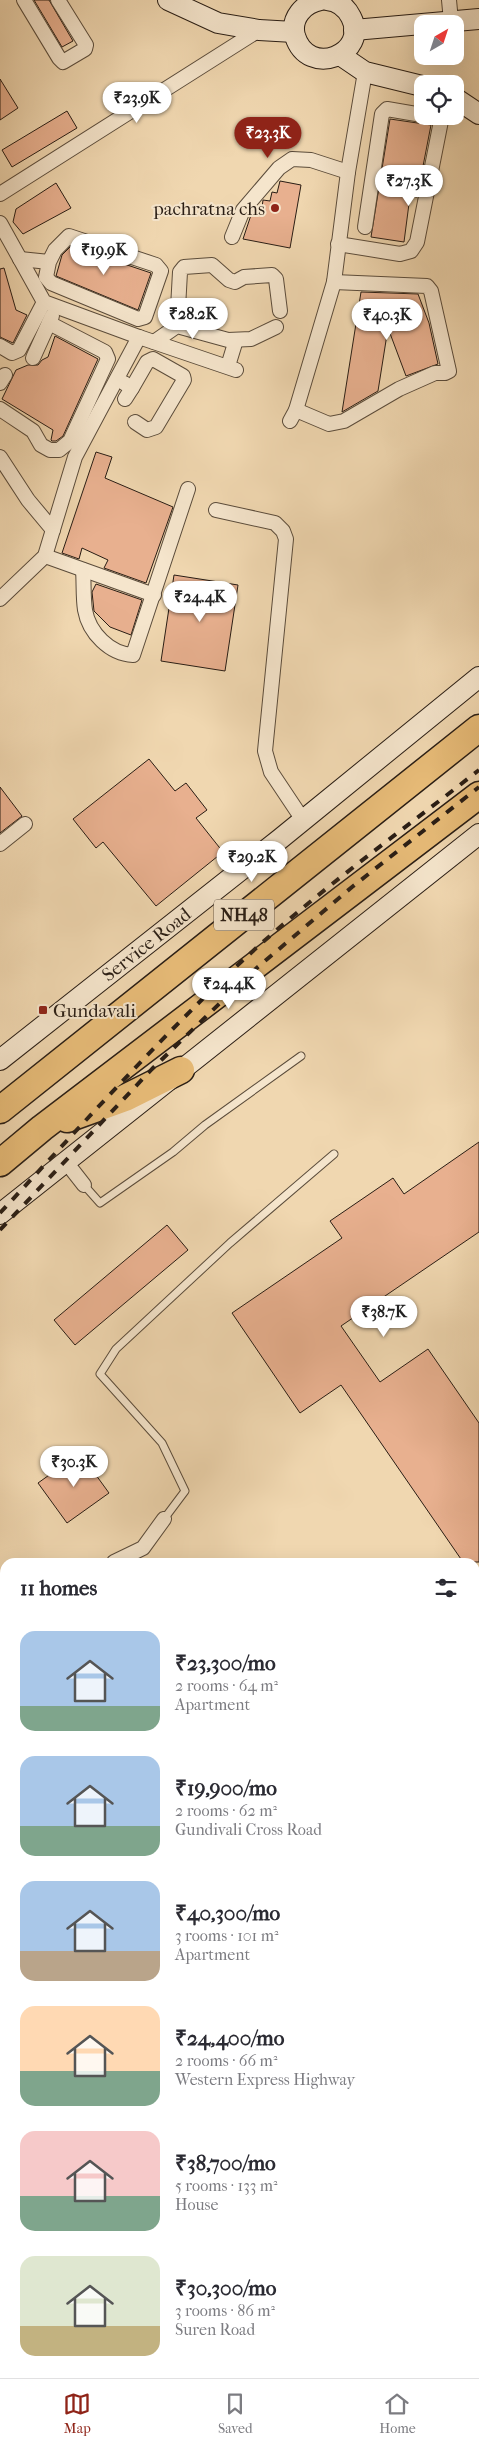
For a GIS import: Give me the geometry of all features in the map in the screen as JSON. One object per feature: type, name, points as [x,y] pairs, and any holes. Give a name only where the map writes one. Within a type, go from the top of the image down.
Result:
[{"type":"highway","name":"NH48","points":[[3,1107],[479,728]]},
{"type":"highway","name":"NH48","points":[[0,1163],[42,1128],[479,795]]},
{"type":"highway","points":[[0,1178],[15,1164],[42,1128],[125,1098],[181,1070]]},
{"type":"street","points":[[24,0],[63,62],[85,49],[86,45],[58,0]]},
{"type":"street","points":[[168,0],[218,23],[259,30],[294,32]]},
{"type":"street","points":[[321,0],[305,6],[299,13],[294,32],[303,51],[321,60],[331,59],[340,55],[350,44],[354,30],[348,12],[333,0],[327,0]]},
{"type":"street","points":[[449,0],[450,15]]},
{"type":"street","points":[[464,20],[479,18]]},
{"type":"street","points":[[354,30],[414,24]]},
{"type":"street","points":[[0,194],[259,30]]},
{"type":"street","points":[[340,55],[365,72],[414,84]]},
{"type":"street","points":[[334,282],[427,286],[431,291],[449,371],[435,373],[399,389],[344,421],[329,424],[293,415],[334,282],[348,172],[365,72]]},
{"type":"street","points":[[464,104],[479,114]]},
{"type":"street","points":[[365,227],[382,114],[387,109],[414,114]]},
{"type":"street","points":[[338,244],[400,254],[415,247],[436,125]]},
{"type":"street","points":[[232,236],[243,210],[279,168],[292,159],[311,160],[348,172]]},
{"type":"street","points":[[0,227],[16,255],[50,304],[139,338],[232,368],[236,340]]},
{"type":"street","points":[[69,236],[156,265],[160,271],[145,317],[138,319],[51,283],[46,278],[49,262],[55,250],[69,236]]},
{"type":"street","points":[[16,255],[49,262]]},
{"type":"street","points":[[16,255],[26,283]]},
{"type":"street","points":[[177,326],[180,272],[184,267],[212,266],[229,280],[235,282],[244,277],[272,275],[276,279],[280,311]]},
{"type":"street","points":[[33,358],[49,323],[50,304]]},
{"type":"street","points":[[0,346],[12,352],[19,350],[50,304]]},
{"type":"street","points":[[0,409],[33,430],[41,445],[50,450],[59,450],[70,441],[108,359],[105,352],[49,323]]},
{"type":"street","points":[[154,342],[177,326]]},
{"type":"street","points":[[177,326],[228,340],[251,339],[276,327]]},
{"type":"street","points":[[0,599],[45,556],[75,457],[139,338]]},
{"type":"street","points":[[176,372],[184,352]]},
{"type":"street","points":[[120,373],[132,388],[147,362],[153,360],[183,376],[184,380],[161,422],[152,430],[147,430],[136,422]]},
{"type":"street","points":[[0,458],[28,500],[53,530]]},
{"type":"street","points":[[83,570],[85,611],[102,642],[110,648],[131,655],[135,652],[188,489]]},
{"type":"street","points":[[216,510],[275,523],[283,531],[286,539],[265,751],[271,772],[303,820]]},
{"type":"street","points":[[45,556],[154,595]]},
{"type":"street","name":"Service Road","points":[[0,1060],[303,820],[479,677]]},
{"type":"street","points":[[0,844],[25,824]]},
{"type":"street","points":[[0,1214],[479,834]]},
{"type":"street","points":[[66,1162],[84,1185]]},
{"type":"street","points":[[122,1558],[143,1548],[164,1519]]},
{"type":"lane","points":[[84,1185],[100,1204],[301,1056]]},
{"type":"lane","points":[[164,1519],[185,1491],[162,1443],[100,1374],[116,1349],[230,1243],[334,1154]]},
{"type":"building","points":[[34,0],[49,0],[73,41],[62,47]]},
{"type":"building","points":[[0,79],[18,108],[0,120]]},
{"type":"building","points":[[67,111],[77,128],[12,167],[2,150]]},
{"type":"building","points":[[390,119],[414,123],[414,125],[431,125],[417,197],[410,196],[404,242],[371,237]]},
{"type":"building","name":"pachratna chs","points":[[280,181],[301,185],[290,248],[243,239],[251,215],[261,215],[263,200],[270,201],[272,192],[277,193]]},
{"type":"building","points":[[56,183],[71,208],[23,234],[13,222],[16,209]]},
{"type":"building","points":[[71,246],[151,273],[138,310],[56,276],[62,255]]},
{"type":"building","points":[[4,268],[16,310],[27,315],[13,343],[0,337],[0,269]]},
{"type":"building","points":[[361,292],[418,294],[429,323],[438,364],[406,376],[388,328],[378,391],[342,412]]},
{"type":"building","points":[[55,336],[98,359],[63,436],[56,441],[52,441],[53,430],[2,399],[16,370],[28,365],[38,365],[48,357]]},
{"type":"building","points":[[96,452],[112,457],[105,478],[173,507],[146,583],[104,568],[108,560],[82,548],[79,559],[62,553]]},
{"type":"building","points":[[174,575],[238,585],[225,671],[161,661]]},
{"type":"building","points":[[96,584],[142,600],[131,635],[110,627],[94,611],[92,592]]},
{"type":"building","points":[[149,759],[175,791],[186,783],[207,810],[196,818],[223,852],[156,906],[103,842],[96,848],[73,819]]},
{"type":"building","points":[[0,787],[22,816],[0,833]]},
{"type":"building","points":[[479,1142],[479,1232],[341,1326],[380,1382],[428,1349],[479,1423],[479,1558],[460,1558],[341,1385],[300,1413],[232,1313],[342,1238],[330,1221],[393,1178],[404,1194]]},
{"type":"building","points":[[167,1225],[188,1250],[75,1345],[54,1320]]},
{"type":"building","points":[[80,1453],[109,1493],[67,1523],[38,1483]]},
{"type":"railway","points":[[0,1213],[148,1054],[241,962],[298,912],[479,770]]},
{"type":"railway","points":[[0,1230],[152,1069],[252,972],[352,887],[479,787]]},
{"type":"place","name":"pachratna chs","points":[[275,208]]},
{"type":"place","name":"Gundavali","points":[[43,1010]]}]
